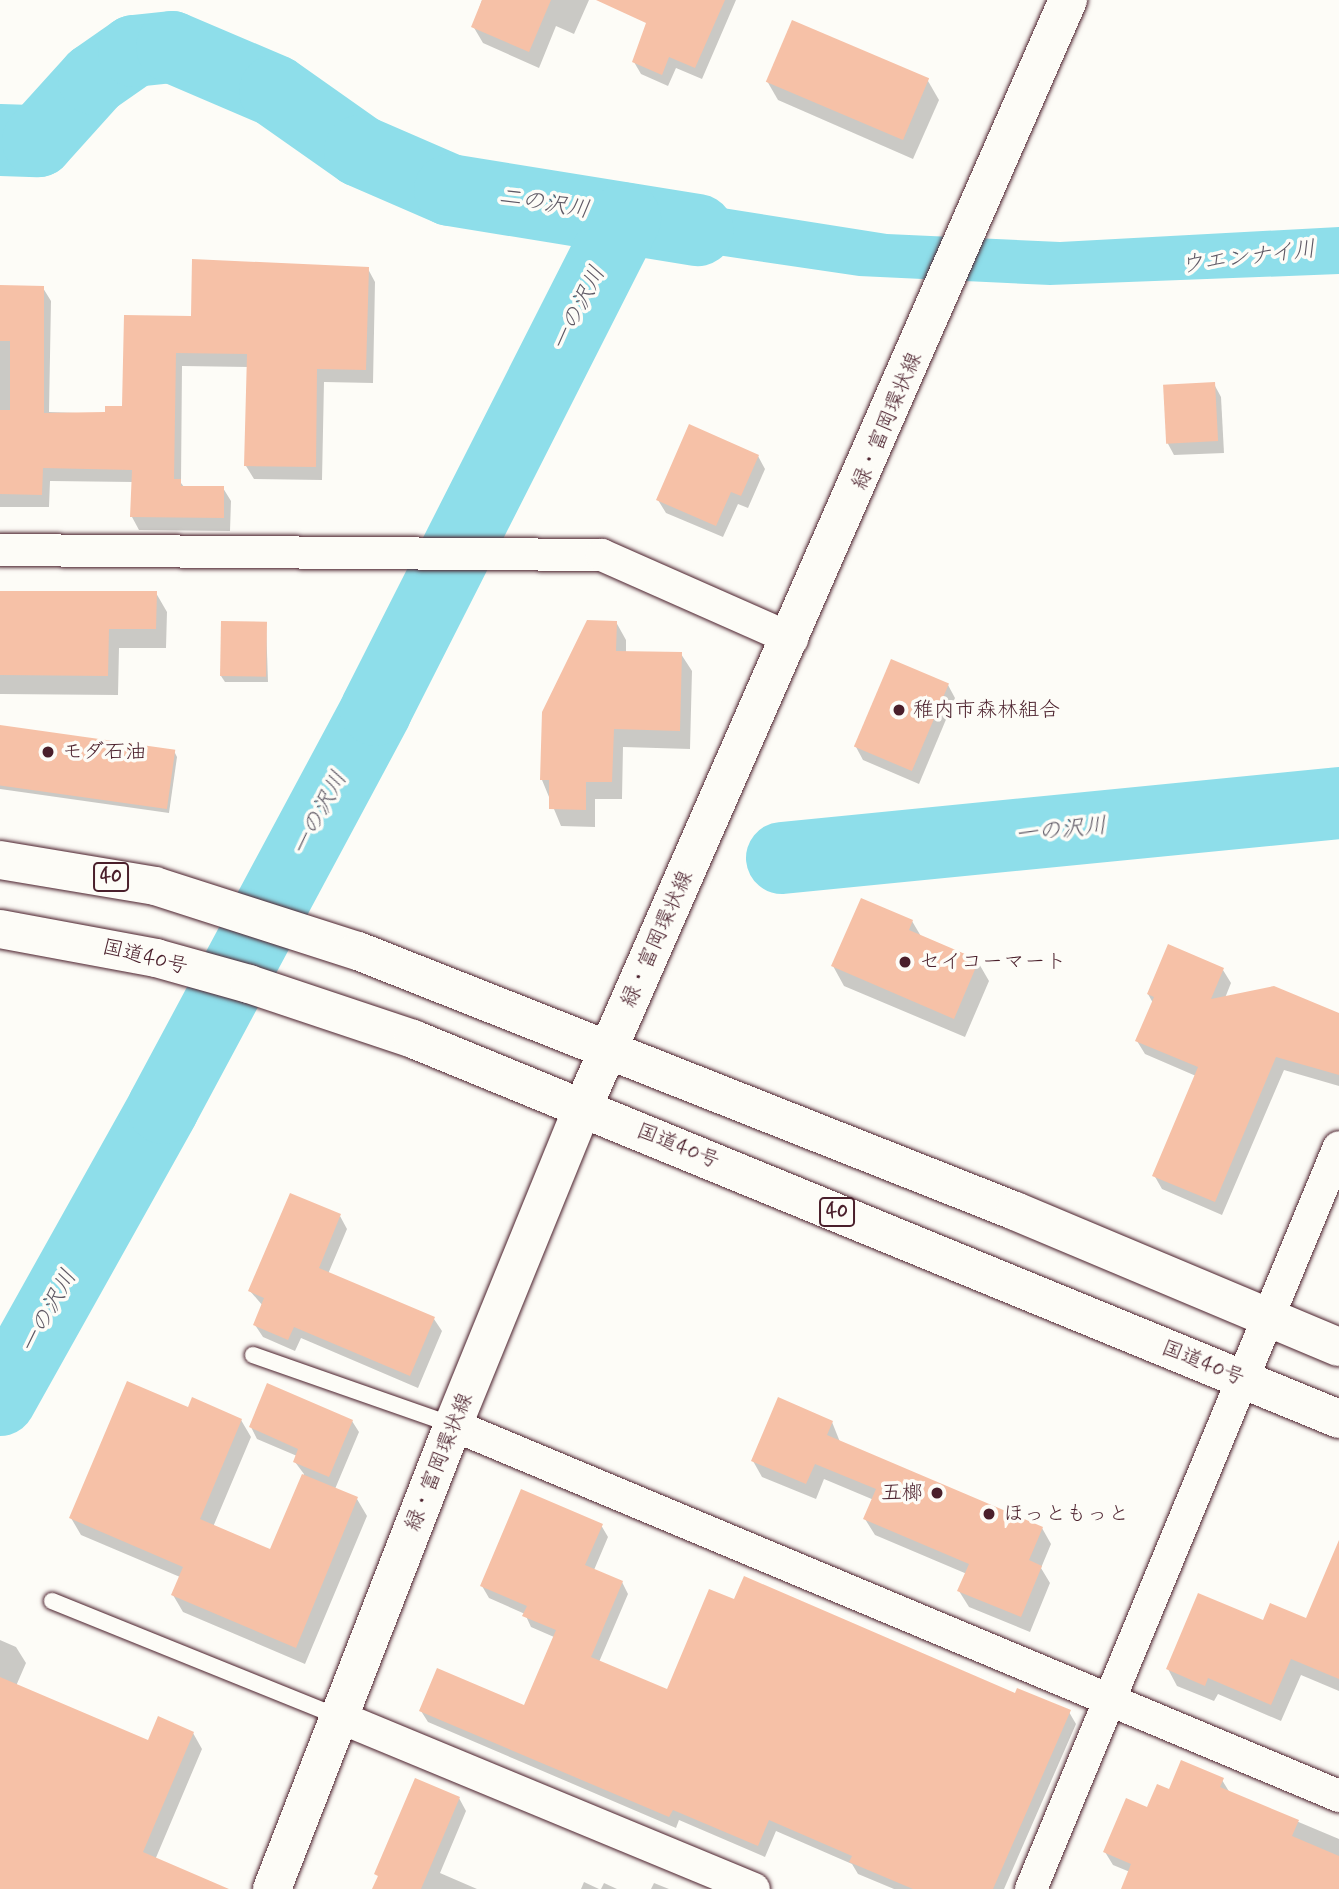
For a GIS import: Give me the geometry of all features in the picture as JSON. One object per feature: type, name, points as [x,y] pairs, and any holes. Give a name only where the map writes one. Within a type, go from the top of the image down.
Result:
[{"type":"main road","name":"緑・富岡環状線","points":[[272,1889],[453,1425],[583,1107],[792,639],[1068,0]]},
{"type":"main road","name":"40","points":[[0,860],[155,886],[358,951],[608,1048],[1339,1347]]},
{"type":"main road","name":"国道40号","points":[[0,929],[156,958],[332,1010],[583,1107],[1339,1419]]},
{"type":"street","points":[[0,550],[603,555],[792,639]]},
{"type":"street","points":[[1031,1889],[1245,1380],[1339,1147]]},
{"type":"street","points":[[453,1425],[1109,1702],[1339,1796]]},
{"type":"street","points":[[339,1717],[754,1889]]},
{"type":"lane","points":[[253,1355],[453,1425]]},
{"type":"lane","points":[[52,1601],[339,1717]]},
{"type":"water","name":"ウエンナイ川","points":[[615,191],[887,234],[1060,242],[1339,227],[1339,274],[1050,285],[859,276],[589,236]]},
{"type":"building","points":[[482,0],[551,0],[529,52],[471,27]]},
{"type":"building","points":[[596,0],[725,0],[695,68],[669,57],[662,75],[632,62],[646,23]]},
{"type":"building","points":[[792,20],[929,78],[903,140],[766,82]]},
{"type":"building","points":[[192,259],[369,267],[366,370],[317,369],[316,467],[244,466],[247,354],[176,353],[174,479],[181,479],[181,486],[224,486],[224,518],[130,517],[132,470],[43,468],[42,495],[0,494],[0,410],[10,410],[10,341],[0,341],[0,285],[44,286],[44,413],[105,412],[105,406],[122,406],[124,315],[191,316]]},
{"type":"building","points":[[1215,382],[1218,441],[1166,444],[1163,385]]},
{"type":"building","points":[[689,424],[759,455],[741,496],[731,492],[716,526],[656,500]]},
{"type":"building","points":[[0,591],[157,591],[156,629],[109,629],[108,676],[0,675]]},
{"type":"building","points":[[587,620],[617,621],[616,651],[682,652],[680,731],[614,729],[612,782],[586,782],[586,810],[549,809],[549,780],[540,780],[542,712]]},
{"type":"building","points":[[221,621],[267,622],[266,677],[220,676]]},
{"type":"building","name":"稚内市森林組合","points":[[891,659],[949,684],[912,771],[854,746]]},
{"type":"building","points":[[0,725],[175,750],[167,809],[0,786]]},
{"type":"building","points":[[861,898],[913,920],[909,930],[979,960],[954,1019],[831,966]]},
{"type":"building","points":[[1168,944],[1224,968],[1211,999],[1274,986],[1339,1013],[1339,1075],[1276,1057],[1215,1202],[1152,1176],[1198,1067],[1135,1041],[1154,997],[1147,994]]},
{"type":"building","points":[[290,1193],[341,1214],[319,1268],[435,1317],[410,1376],[294,1327],[288,1340],[253,1325],[264,1298],[248,1291]]},
{"type":"building","points":[[127,1381],[188,1407],[192,1397],[242,1419],[200,1519],[270,1549],[302,1474],[358,1497],[296,1648],[171,1595],[183,1567],[69,1518]]},
{"type":"building","points":[[267,1383],[353,1420],[329,1477],[293,1462],[298,1449],[249,1427]]},
{"type":"building","points":[[778,1397],[833,1421],[827,1435],[1043,1527],[1029,1560],[1042,1566],[1021,1617],[957,1591],[969,1564],[863,1519],[876,1489],[815,1464],[806,1484],[751,1461]]},
{"type":"building","points":[[521,1489],[603,1524],[585,1565],[623,1581],[591,1657],[667,1689],[709,1589],[734,1599],[744,1576],[1015,1693],[1017,1688],[1071,1710],[993,1889],[913,1889],[849,1862],[852,1856],[769,1820],[758,1846],[673,1810],[669,1817],[419,1711],[437,1668],[524,1705],[556,1630],[522,1616],[527,1606],[480,1586]]},
{"type":"building","points":[[1339,1540],[1339,1679],[1291,1659],[1271,1705],[1208,1678],[1205,1686],[1166,1669],[1198,1593],[1263,1620],[1270,1603],[1306,1618]]},
{"type":"building","points":[[0,1677],[148,1740],[158,1716],[194,1732],[143,1852],[229,1889],[0,1889]]},
{"type":"building","points":[[1181,1760],[1224,1778],[1220,1787],[1299,1820],[1292,1836],[1339,1856],[1339,1889],[1121,1889],[1131,1864],[1103,1852],[1126,1798],[1147,1807],[1157,1784],[1169,1789]]},
{"type":"building","points":[[415,1778],[460,1797],[421,1889],[372,1889],[378,1876],[374,1874]]},
{"type":"waterway","name":"二の沢川","points":[[0,140],[38,141],[94,79],[134,51],[172,47],[275,91],[360,151],[450,190],[698,230]]},
{"type":"waterway","name":"一の沢川","points":[[0,1400],[163,1108],[376,710],[625,219]]},
{"type":"waterway","name":"一の沢川","points":[[782,858],[1339,803]]},
{"type":"place","name":"稚内市森林組合","points":[[899,710]]},
{"type":"place","name":"モダ石油","points":[[48,752]]},
{"type":"place","name":"セイコーマート","points":[[905,962]]},
{"type":"place","name":"五榔","points":[[937,1493]]},
{"type":"place","name":"ほっともっと","points":[[989,1514]]}]
